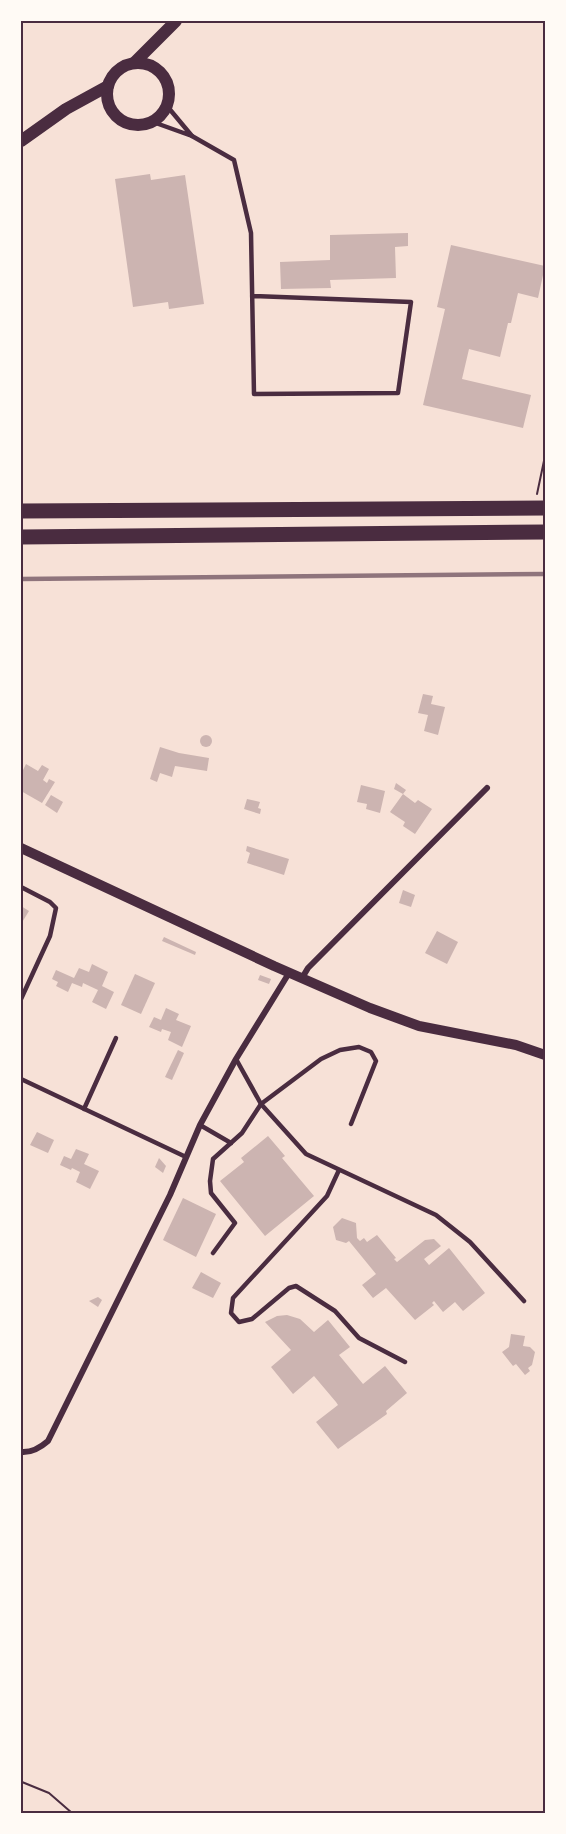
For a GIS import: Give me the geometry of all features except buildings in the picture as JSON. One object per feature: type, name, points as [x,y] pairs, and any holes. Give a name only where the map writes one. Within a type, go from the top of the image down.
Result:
[{"type":"highway","points":[[21,511],[539,508]]},
{"type":"highway","points":[[21,537],[545,532]]},
{"type":"main road","points":[[134,63],[155,68],[163,75],[170,96],[162,116],[143,126],[122,122],[114,114],[108,105],[108,86],[117,70],[134,63],[157,43],[167,28],[176,21]]},
{"type":"main road","points":[[155,68],[157,43]]},
{"type":"main road","points":[[21,141],[80,101],[108,86]]},
{"type":"main road","points":[[80,101],[108,105]]},
{"type":"street","points":[[302,978],[308,968],[487,788]]},
{"type":"street","points":[[21,848],[289,973],[370,1008],[419,1026],[516,1045],[545,1055]]},
{"type":"street","points":[[21,1452],[27,1453],[48,1441],[170,1195],[200,1125],[236,1059],[289,973]]},
{"type":"lane","points":[[167,106],[192,135]]},
{"type":"lane","points":[[153,122],[192,135],[234,160],[251,233],[252,296],[254,394],[398,393],[411,302],[252,296]]},
{"type":"lane","points":[[21,887],[50,902],[56,908],[50,936],[21,999]]},
{"type":"lane","points":[[84,1109],[116,1038]]},
{"type":"lane","points":[[213,1253],[235,1223],[211,1193],[213,1159],[242,1133],[261,1104],[321,1059],[340,1050],[359,1047],[371,1052],[376,1061],[351,1124]]},
{"type":"lane","points":[[236,1059],[261,1104],[306,1154],[436,1215],[470,1242],[524,1301]]},
{"type":"lane","points":[[21,1079],[186,1157]]},
{"type":"lane","points":[[200,1125],[231,1143]]},
{"type":"lane","points":[[339,1170],[327,1196],[233,1298],[231,1313],[239,1323],[252,1319],[289,1288],[296,1286],[335,1311],[359,1338],[405,1362]]},
{"type":"path","points":[[539,508],[545,456]]},
{"type":"path","points":[[22,1782],[49,1793],[72,1813]]},
{"type":"railway","points":[[21,579],[545,574]]}]
